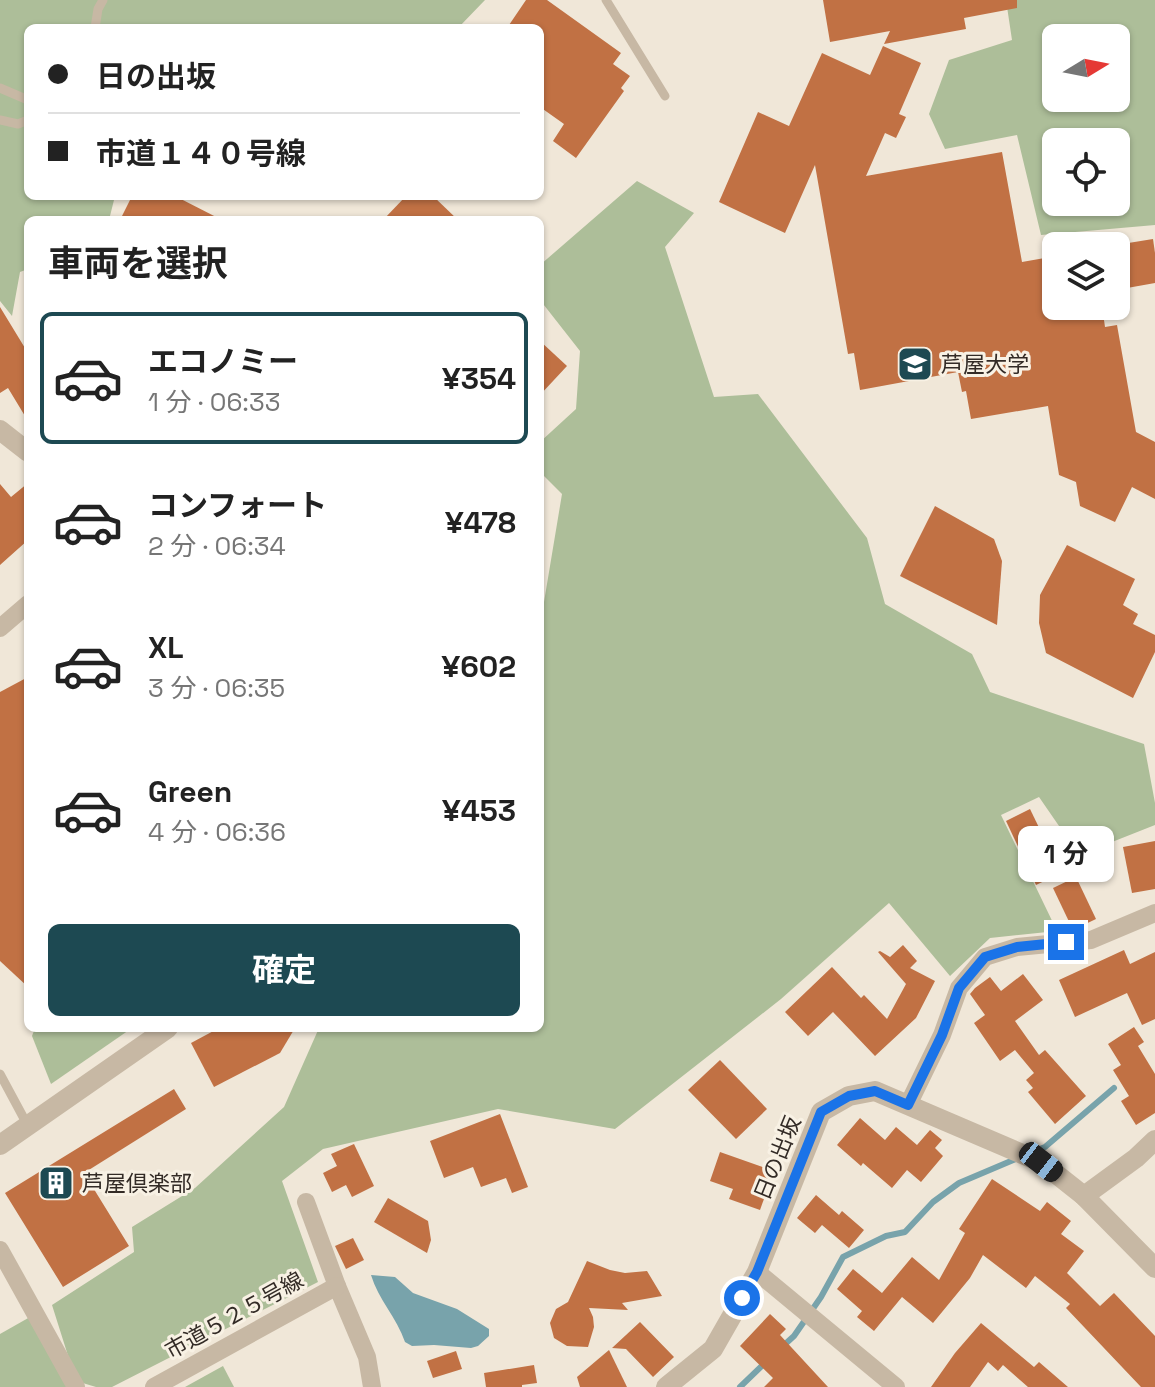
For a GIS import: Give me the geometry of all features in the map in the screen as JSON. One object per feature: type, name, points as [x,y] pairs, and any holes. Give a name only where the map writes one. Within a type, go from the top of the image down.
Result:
[{"type":"street","points":[[0,430],[24,449]]},
{"type":"street","points":[[0,628],[24,607]]},
{"type":"street","points":[[908,1105],[942,1035],[959,988],[985,957],[1017,947],[1091,940],[1155,913]]},
{"type":"street","points":[[0,1145],[162,1032]]},
{"type":"street","name":"日の出坂","points":[[666,1387],[713,1349],[757,1272],[821,1112],[849,1096],[875,1091],[1041,1162],[1084,1196],[1155,1268]]},
{"type":"street","points":[[1084,1196],[1155,1140]]},
{"type":"street","points":[[306,1202],[367,1357],[372,1387]]},
{"type":"street","points":[[0,1250],[76,1387]]},
{"type":"street","points":[[757,1272],[896,1387]]},
{"type":"street","name":"市道５２５号線","points":[[154,1387],[337,1286]]},
{"type":"lane","points":[[96,24],[103,0]]},
{"type":"lane","points":[[606,0],[665,96]]},
{"type":"lane","points":[[0,88],[24,98]]},
{"type":"lane","points":[[0,120],[18,124],[24,122]]},
{"type":"lane","points":[[0,1074],[28,1126]]},
{"type":"green space","points":[[0,0],[485,0],[462,24],[24,24],[24,200],[114,200],[110,216],[24,216],[24,270],[20,272],[12,316],[0,301]]},
{"type":"green space","points":[[1006,0],[1155,0],[1155,225],[1042,232],[1041,235],[1017,135],[945,149],[929,114],[949,60],[1012,40]]},
{"type":"green space","points":[[637,181],[694,213],[665,247],[714,397],[758,394],[867,538],[885,604],[972,654],[990,692],[1144,744],[1155,803],[1155,825],[1107,844],[1088,868],[1039,797],[1001,815],[1057,931],[990,938],[950,976],[889,903],[781,999],[615,1129],[498,1109],[323,1149],[282,1181],[318,1282],[112,1387],[96,1387],[76,1381],[52,1305],[134,1252],[132,1227],[195,1188],[284,1107],[317,1032],[544,1032],[544,602],[562,494],[544,476],[544,438],[576,409],[580,351],[544,305],[544,262]]},
{"type":"green space","points":[[34,1032],[126,1032],[51,1084],[32,1036]]},
{"type":"green space","points":[[30,1317],[70,1387],[0,1387],[0,1334]]},
{"type":"green space","points":[[223,1366],[234,1387],[185,1387]]},
{"type":"water","points":[[371,1275],[395,1277],[413,1293],[457,1309],[489,1329],[489,1336],[471,1348],[412,1346],[405,1342]]},
{"type":"building","points":[[526,0],[547,0],[621,53],[613,64],[630,76],[621,88],[624,91],[576,158],[553,141],[564,124],[544,110],[544,24],[510,24]]},
{"type":"building","points":[[823,0],[1017,0],[1017,8],[964,18],[966,29],[884,44],[890,31],[830,42]]},
{"type":"building","points":[[883,46],[921,63],[899,114],[906,117],[896,138],[885,133],[866,176],[1002,152],[1022,262],[1042,258],[1042,320],[1104,320],[1105,327],[1117,325],[1136,432],[1155,442],[1155,499],[1132,487],[1115,522],[1080,506],[1076,482],[1059,475],[1048,406],[971,419],[966,391],[962,392],[958,372],[860,390],[854,353],[848,354],[815,165],[785,233],[719,202],[758,112],[789,126],[822,53],[870,75]]},
{"type":"building","points":[[130,200],[183,200],[214,216],[122,216]]},
{"type":"building","points":[[402,200],[437,200],[454,216],[387,216]]},
{"type":"building","points":[[1153,239],[1155,283],[1130,287],[1130,243]]},
{"type":"building","points":[[0,307],[24,346],[24,414],[8,388],[0,393]]},
{"type":"building","points":[[544,345],[567,366],[544,391]]},
{"type":"building","points":[[0,484],[11,497],[24,486],[24,544],[0,565]]},
{"type":"building","points":[[935,506],[994,539],[1002,561],[997,625],[900,576]]},
{"type":"building","points":[[1067,545],[1135,579],[1123,605],[1138,614],[1133,624],[1155,635],[1155,652],[1133,698],[1046,653],[1039,623],[1040,595]]},
{"type":"building","points":[[24,679],[24,983],[0,961],[0,692]]},
{"type":"building","points":[[1030,809],[1061,873],[1036,885],[1006,821]]},
{"type":"building","points":[[1155,841],[1155,889],[1132,893],[1123,847]]},
{"type":"building","points":[[1076,877],[1096,919],[1073,930],[1053,888]]},
{"type":"building","points":[[903,945],[917,961],[910,968],[935,981],[916,1018],[875,1056],[833,1012],[808,1036],[785,1012],[832,967],[861,998],[864,995],[887,1019],[906,984],[878,952],[890,957]]},
{"type":"building","points":[[1124,950],[1130,964],[1155,952],[1155,1019],[1142,1025],[1127,993],[1075,1017],[1059,980]]},
{"type":"building","points":[[1023,974],[1043,1000],[1015,1021],[1039,1055],[1045,1050],[1086,1096],[1055,1124],[1028,1092],[1033,1088],[1026,1080],[1034,1073],[1015,1050],[1000,1061],[974,1023],[985,1015],[970,994],[975,988],[990,977],[1001,991]]},
{"type":"building","points":[[1134,1027],[1144,1042],[1138,1046],[1155,1074],[1155,1113],[1136,1125],[1121,1101],[1129,1096],[1113,1070],[1121,1065],[1108,1044]]},
{"type":"building","points":[[212,1032],[293,1032],[280,1053],[214,1087],[191,1043]]},
{"type":"building","points":[[720,1060],[767,1109],[736,1139],[688,1090]]},
{"type":"building","name":"芦屋倶楽部","points":[[174,1089],[186,1109],[84,1173],[129,1246],[63,1287],[5,1193]]},
{"type":"building","points":[[500,1114],[528,1187],[512,1193],[506,1178],[481,1187],[473,1167],[444,1178],[430,1141]]},
{"type":"building","points":[[860,1118],[885,1140],[896,1127],[917,1145],[930,1130],[942,1140],[935,1148],[943,1156],[921,1182],[907,1170],[892,1188],[837,1145]]},
{"type":"building","points":[[354,1144],[374,1186],[352,1197],[346,1185],[332,1192],[323,1173],[337,1166],[331,1154]]},
{"type":"building","points":[[720,1152],[774,1171],[760,1210],[729,1199],[733,1189],[710,1181]]},
{"type":"building","points":[[992,1179],[1040,1211],[1047,1202],[1071,1221],[1061,1234],[1084,1251],[1067,1273],[1100,1306],[1114,1293],[1155,1336],[1155,1387],[1141,1387],[1066,1308],[1070,1304],[1035,1276],[1026,1288],[983,1255],[970,1278],[933,1323],[902,1297],[874,1331],[857,1317],[862,1311],[837,1289],[853,1269],[882,1293],[912,1257],[939,1280],[965,1233],[959,1229]]},
{"type":"building","points":[[816,1195],[839,1215],[842,1211],[864,1230],[849,1248],[822,1225],[815,1233],[797,1218]]},
{"type":"building","points":[[388,1198],[428,1221],[431,1240],[427,1253],[374,1222]]},
{"type":"building","points":[[353,1238],[364,1260],[346,1269],[335,1246]]},
{"type":"building","points":[[587,1261],[625,1273],[647,1271],[662,1296],[622,1303],[628,1310],[589,1308],[594,1327],[588,1347],[567,1346],[554,1338],[550,1323],[556,1309],[568,1302]]},
{"type":"building","points":[[770,1314],[786,1329],[780,1335],[828,1387],[764,1387],[773,1378],[740,1346]]},
{"type":"building","points":[[640,1322],[674,1357],[653,1377],[626,1349],[612,1348]]},
{"type":"building","points":[[981,1323],[1034,1367],[1039,1362],[1068,1387],[1028,1387],[1003,1365],[998,1371],[988,1362],[970,1387],[931,1387]]},
{"type":"building","points":[[609,1350],[627,1387],[580,1387],[577,1377]]},
{"type":"building","points":[[456,1351],[462,1369],[433,1378],[427,1361]]},
{"type":"building","points":[[534,1365],[537,1383],[522,1387],[486,1387],[484,1373]]},
{"type":"waterway","points":[[1032,1152],[1045,1147],[1114,1088]]},
{"type":"waterway","points":[[783,1346],[794,1336],[821,1297],[843,1257],[886,1236],[905,1232],[933,1202],[959,1183],[1018,1158]]},
{"type":"waterway","points":[[740,1387],[766,1362]]},
{"type":"place","name":"芦屋大学","points":[[915,364]]},
{"type":"place","name":"芦屋倶楽部","points":[[56,1183]]},
{"type":"route","points":[[742,1298],[757,1272],[821,1112],[849,1096],[875,1091],[908,1105],[942,1035],[959,988],[985,957],[1017,947],[1066,942]]}]
